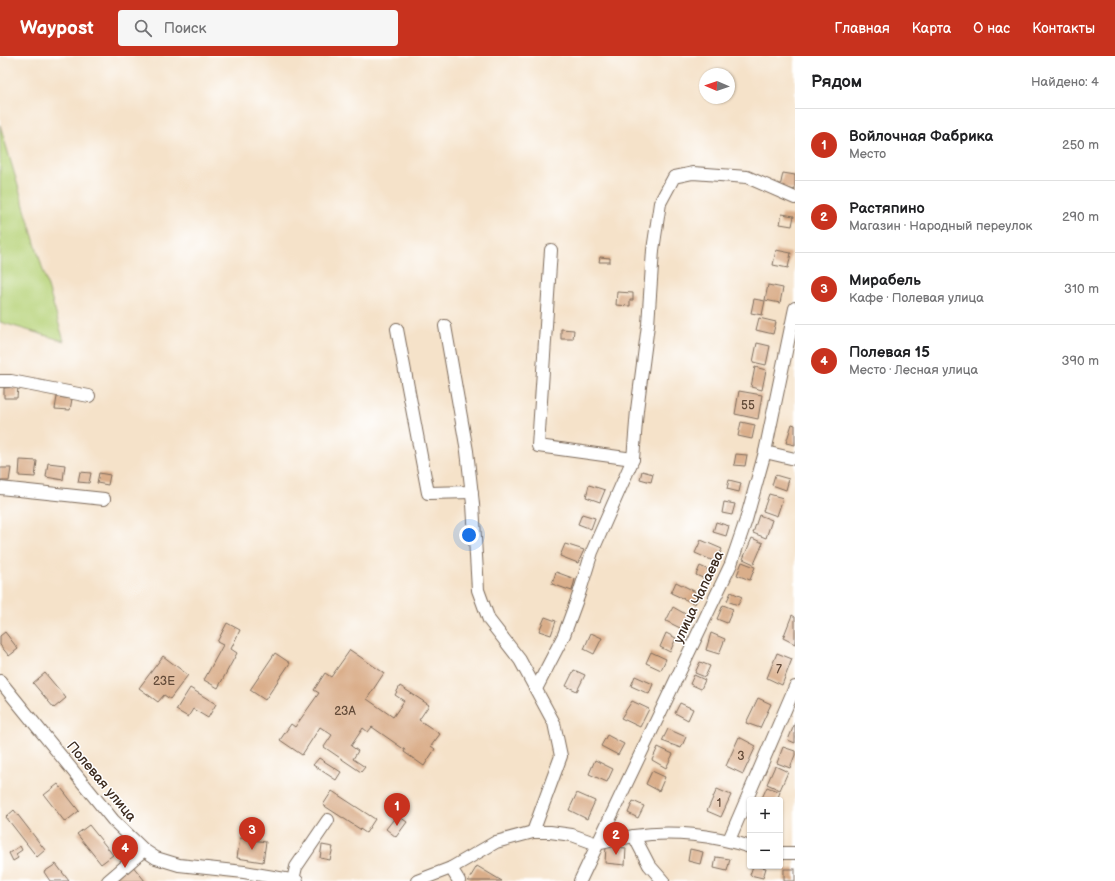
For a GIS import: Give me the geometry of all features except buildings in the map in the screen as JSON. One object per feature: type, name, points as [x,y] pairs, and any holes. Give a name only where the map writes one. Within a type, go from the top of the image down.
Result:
[{"type":"street","points":[[536,689],[564,635],[592,552],[633,459],[637,410],[648,325],[652,250],[660,202],[674,177],[693,173],[747,177],[795,198]]},
{"type":"street","points":[[551,250],[538,446],[633,459]]},
{"type":"street","name":"улица Чапаева","points":[[580,881],[731,564],[766,452],[795,308]]},
{"type":"street","points":[[446,326],[467,451],[472,492],[478,590],[489,620],[520,660],[554,723],[561,756],[533,832]]},
{"type":"street","points":[[397,329],[428,493],[472,492]]},
{"type":"street","points":[[0,380],[89,396]]},
{"type":"street","points":[[766,452],[795,459]]},
{"type":"street","points":[[0,488],[104,499]]},
{"type":"street","name":"Полевая улица","points":[[0,681],[113,820],[144,850],[160,860],[179,865],[244,872],[295,881]]},
{"type":"street","points":[[729,840],[795,687]]},
{"type":"street","points":[[295,881],[296,868],[328,820]]},
{"type":"street","points":[[417,881],[451,868],[496,842],[533,832],[550,832],[572,835],[597,844],[634,836],[663,834],[698,835],[729,840],[747,846]]},
{"type":"street","points":[[634,836],[649,865],[663,881]]},
{"type":"street","points":[[108,881],[144,850]]},
{"type":"street","points":[[783,853],[795,854]]},
{"type":"street","points":[[451,868],[458,881]]},
{"type":"green space","points":[[0,125],[64,341],[0,322]]},
{"type":"place","name":"Войлочная Фабрика","points":[[397,826]]},
{"type":"place","name":"Мирабель","points":[[252,850]]},
{"type":"place","name":"Растяпино","points":[[616,855]]},
{"type":"place","name":"Полевая 15","points":[[125,868]]}]
